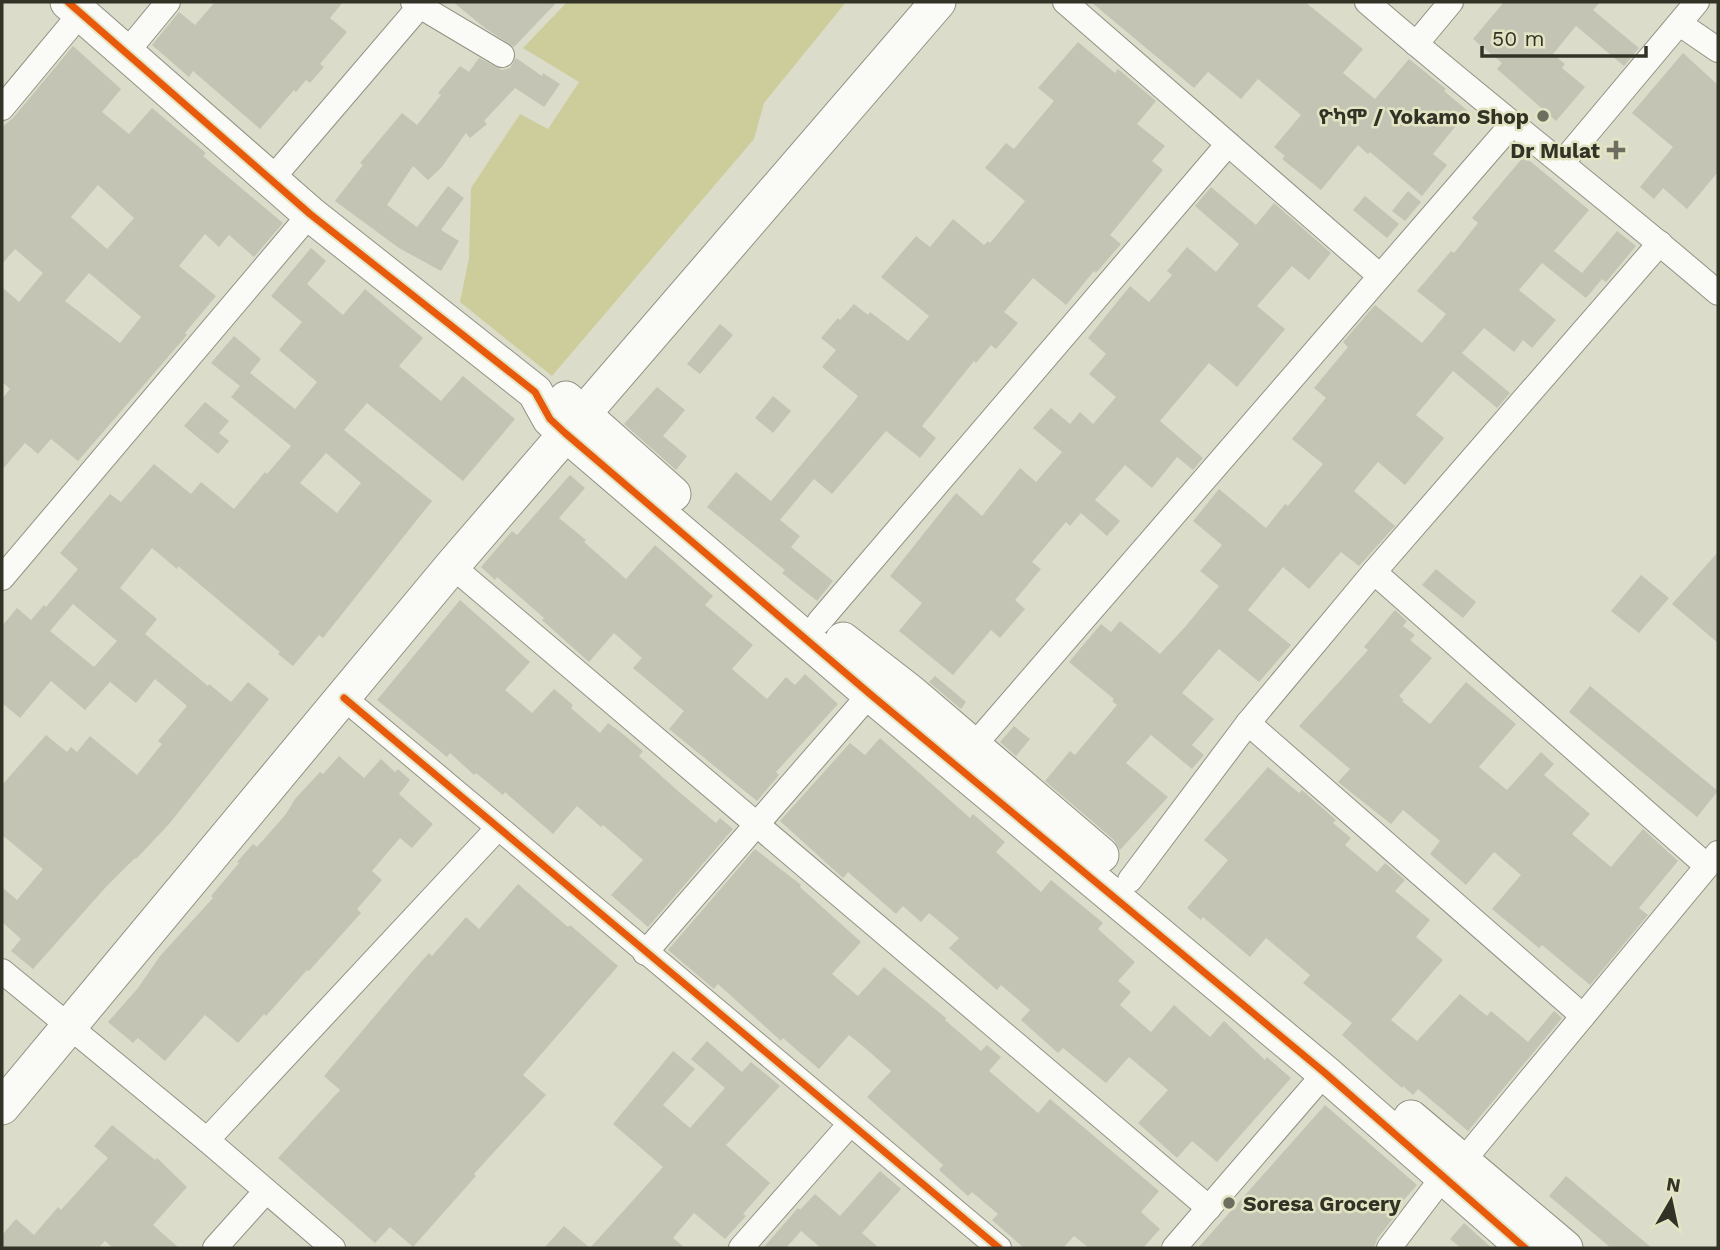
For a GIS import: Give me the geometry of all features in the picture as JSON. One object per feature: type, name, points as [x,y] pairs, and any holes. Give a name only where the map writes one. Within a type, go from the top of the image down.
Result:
[{"type":"street","points":[[126,52],[168,2]]},
{"type":"street","points":[[2,1107],[59,1020],[560,411],[906,2]]},
{"type":"street","points":[[2,1070],[59,1020],[344,698],[452,566],[560,411],[938,2]]},
{"type":"street","points":[[1065,2],[1380,276]]},
{"type":"street","points":[[1367,2],[1718,293]]},
{"type":"street","points":[[1416,44],[1451,2]]},
{"type":"street","points":[[1562,163],[1697,2]]},
{"type":"street","points":[[271,180],[416,4],[502,54]]},
{"type":"street","points":[[2,108],[75,7],[310,214],[910,692],[965,756],[1325,1073],[1453,1169],[1565,1248]]},
{"type":"street","points":[[1680,24],[1718,50]]},
{"type":"street","points":[[965,756],[1513,123]]},
{"type":"street","points":[[819,622],[1228,144]]},
{"type":"street","points":[[2,578],[310,214]]},
{"type":"street","points":[[1130,880],[1248,723],[1374,572],[1660,243]]},
{"type":"street","points":[[560,411],[870,694],[965,756],[1130,880],[1453,1169],[1525,1248]]},
{"type":"street","points":[[452,566],[1209,1208]]},
{"type":"street","points":[[1374,572],[1713,860],[1389,1248]]},
{"type":"street","points":[[645,953],[870,694]]},
{"type":"street","points":[[344,698],[999,1248]]},
{"type":"street","points":[[1248,723],[1583,1016]]},
{"type":"street","points":[[207,1140],[497,828]]},
{"type":"street","points":[[2,971],[333,1248]]},
{"type":"street","points":[[1174,1248],[1325,1073]]},
{"type":"street","points":[[741,1248],[850,1124]]},
{"type":"street","points":[[215,1248],[266,1191]]},
{"type":"green space","points":[[567,2],[846,2],[764,103],[754,139],[552,376],[460,302],[469,258],[471,188],[520,114],[548,129],[579,82],[523,48]]},
{"type":"building","points":[[215,2],[343,2],[330,18],[347,32],[320,64],[324,67],[310,83],[306,80],[296,92],[294,90],[260,129],[193,71],[189,77],[152,45],[179,12],[195,25]]},
{"type":"building","points":[[453,2],[557,2],[514,47]]},
{"type":"building","points":[[1091,2],[1305,2],[1363,49],[1343,73],[1375,99],[1409,59],[1468,111],[1433,154],[1447,165],[1422,196],[1358,145],[1321,190],[1282,159],[1285,156],[1274,147],[1301,115],[1258,79],[1241,99],[1208,72],[1194,88]]},
{"type":"building","points":[[1504,2],[1600,2],[1593,10],[1639,48],[1624,66],[1576,26],[1553,54],[1565,64],[1562,68],[1585,87],[1556,121],[1497,69],[1502,63],[1473,39]]},
{"type":"building","points":[[1078,42],[1115,73],[1118,69],[1156,101],[1137,124],[1165,146],[1152,161],[1163,170],[1110,235],[1121,244],[1066,305],[1033,278],[1004,312],[1018,323],[996,349],[991,345],[976,363],[974,361],[922,426],[936,438],[920,458],[886,431],[832,494],[814,479],[780,520],[800,536],[791,547],[833,581],[817,601],[782,573],[785,570],[707,507],[736,472],[771,501],[853,403],[858,396],[822,367],[836,350],[821,338],[854,304],[868,315],[870,312],[908,341],[929,316],[881,277],[916,236],[930,247],[953,219],[984,245],[988,241],[990,243],[1025,201],[985,168],[1006,143],[1014,149],[1054,101],[1038,88]]},
{"type":"building","points":[[73,46],[121,89],[102,112],[129,134],[152,108],[206,153],[203,156],[283,223],[254,257],[229,235],[219,247],[205,234],[179,266],[216,296],[185,333],[187,335],[78,461],[51,439],[38,454],[25,443],[2,470],[2,399],[10,389],[2,382],[2,287],[19,302],[43,273],[15,249],[2,264],[2,127],[13,118]],"holes":[[[98,185],[134,218],[107,249],[71,217]],[[89,273],[141,317],[120,343],[65,301]]]},
{"type":"building","points":[[1683,53],[1718,85],[1718,172],[1687,209],[1663,188],[1654,199],[1640,187],[1673,147],[1632,113]]},
{"type":"building","points":[[479,58],[502,70],[510,68],[516,58],[542,76],[543,73],[560,84],[544,107],[515,88],[484,121],[487,124],[470,138],[466,133],[441,168],[428,180],[413,166],[387,205],[417,227],[448,186],[464,198],[441,230],[459,241],[441,271],[399,248],[335,201],[363,165],[360,163],[402,113],[417,125],[460,66],[469,72]]},
{"type":"building","points":[[1524,156],[1589,210],[1554,251],[1582,273],[1617,231],[1636,246],[1606,282],[1602,279],[1586,298],[1542,263],[1519,290],[1556,320],[1532,348],[1523,340],[1514,352],[1484,328],[1462,353],[1510,393],[1497,408],[1453,371],[1416,415],[1444,438],[1405,485],[1378,462],[1354,491],[1395,526],[1359,566],[1341,552],[1309,589],[1283,567],[1248,610],[1291,645],[1259,682],[1219,649],[1182,693],[1214,719],[1192,745],[1204,755],[1192,769],[1151,735],[1126,763],[1168,797],[1120,850],[1114,840],[1045,781],[1070,751],[1075,755],[1117,705],[1112,701],[1114,699],[1069,662],[1101,624],[1111,632],[1120,621],[1160,654],[1185,627],[1219,586],[1200,571],[1222,545],[1193,521],[1219,489],[1266,528],[1285,504],[1288,506],[1323,464],[1292,439],[1326,398],[1314,388],[1348,347],[1343,342],[1375,305],[1422,343],[1446,314],[1417,291],[1451,251],[1454,253],[1478,223],[1472,218]]},
{"type":"building","points":[[1211,187],[1256,225],[1274,203],[1331,253],[1309,280],[1292,266],[1257,306],[1285,329],[1237,387],[1209,363],[1160,421],[1203,458],[1193,470],[1177,457],[1152,488],[1125,465],[1095,500],[1120,521],[1107,536],[1081,513],[1070,526],[1066,522],[1032,562],[1041,569],[1015,600],[1025,609],[1000,638],[991,630],[953,675],[899,631],[922,603],[890,576],[956,493],[982,516],[1020,468],[1036,482],[1062,452],[1033,428],[1051,408],[1070,424],[1080,412],[1093,424],[1116,397],[1089,374],[1106,354],[1088,338],[1130,286],[1149,302],[1172,275],[1167,271],[1187,247],[1216,272],[1239,244],[1195,206]]},
{"type":"building","points":[[1408,191],[1421,202],[1405,221],[1392,211]]},
{"type":"building","points":[[1365,196],[1399,224],[1387,238],[1353,210]]},
{"type":"building","points":[[311,248],[326,261],[307,284],[343,315],[365,289],[423,338],[399,366],[441,401],[463,376],[515,419],[463,481],[367,403],[344,430],[432,501],[323,638],[319,635],[293,666],[178,566],[177,569],[152,548],[120,588],[157,619],[145,634],[231,702],[248,682],[269,699],[169,824],[105,888],[33,969],[11,951],[21,939],[2,922],[2,887],[17,900],[43,869],[2,835],[2,785],[46,735],[67,752],[71,747],[77,752],[90,736],[137,775],[162,744],[158,741],[187,706],[155,679],[136,703],[110,682],[85,710],[51,681],[20,718],[2,703],[2,626],[17,608],[31,620],[44,605],[46,607],[78,569],[60,553],[110,494],[121,502],[154,464],[191,494],[201,482],[234,509],[291,446],[231,397],[240,386],[211,363],[234,336],[261,359],[250,373],[295,409],[317,382],[279,350],[302,322],[271,296]],"holes":[[[326,453],[361,483],[337,513],[300,483]],[[73,604],[117,641],[94,667],[50,631]]]},
{"type":"building","points":[[720,324],[733,335],[700,374],[687,364]]},
{"type":"building","points":[[657,387],[685,410],[663,436],[687,456],[676,470],[624,424]]},
{"type":"building","points":[[773,396],[791,411],[773,433],[755,418]]},
{"type":"building","points":[[205,402],[229,421],[219,433],[229,441],[218,454],[184,426]]},
{"type":"building","points":[[570,475],[585,488],[559,518],[626,579],[655,545],[713,596],[705,605],[753,645],[732,669],[767,699],[786,677],[795,685],[805,674],[838,704],[776,772],[779,775],[757,801],[669,729],[684,711],[633,668],[642,658],[614,633],[589,662],[542,620],[544,618],[497,577],[495,580],[481,567],[512,531],[517,535]]},
{"type":"building","points":[[1718,552],[1718,643],[1672,604]]},
{"type":"building","points":[[1436,569],[1476,602],[1463,618],[1422,585]]},
{"type":"building","points":[[1641,575],[1669,598],[1639,633],[1611,611]]},
{"type":"building","points":[[460,600],[530,662],[505,690],[532,713],[554,689],[600,733],[608,723],[623,734],[643,751],[639,756],[678,791],[716,823],[720,818],[733,829],[648,927],[611,895],[643,860],[603,825],[601,827],[577,806],[553,834],[505,792],[503,795],[476,773],[474,775],[450,753],[447,757],[377,700]]},
{"type":"building","points":[[1395,610],[1407,621],[1403,626],[1415,635],[1410,640],[1432,658],[1399,696],[1404,700],[1402,701],[1430,724],[1466,682],[1516,724],[1479,767],[1507,790],[1541,752],[1554,764],[1544,775],[1590,814],[1572,834],[1611,867],[1643,829],[1678,861],[1639,908],[1648,915],[1590,985],[1542,945],[1539,948],[1492,909],[1521,875],[1494,852],[1466,885],[1430,854],[1440,841],[1403,810],[1391,824],[1338,782],[1350,769],[1299,726],[1368,650],[1364,647]]},
{"type":"building","points":[[935,676],[966,702],[961,709],[929,682]]},
{"type":"building","points":[[1590,686],[1718,791],[1697,817],[1569,712]]},
{"type":"building","points":[[1014,726],[1030,739],[1016,756],[1000,742]]},
{"type":"building","points":[[880,738],[970,818],[973,814],[1005,842],[996,852],[1041,892],[1051,880],[1103,923],[1098,929],[1135,962],[1118,981],[1131,992],[1120,1005],[1151,1032],[1174,1005],[1210,1037],[1224,1021],[1265,1060],[1267,1057],[1291,1078],[1217,1162],[1192,1141],[1177,1158],[1138,1123],[1168,1090],[1129,1057],[1106,1083],[1063,1048],[1058,1053],[1021,1020],[1030,1010],[1001,985],[997,990],[949,948],[959,938],[929,913],[921,922],[903,906],[896,914],[848,872],[843,878],[780,821],[850,743],[865,755]]},
{"type":"building","points":[[339,756],[364,778],[381,759],[395,772],[398,769],[410,780],[399,794],[433,824],[412,848],[400,838],[372,871],[382,880],[357,909],[361,913],[238,1043],[205,1015],[165,1061],[138,1038],[133,1043],[108,1022],[138,988],[160,956],[213,898],[211,896],[239,863],[237,862],[253,844],[257,847],[286,814],[295,799]]},
{"type":"building","points":[[1268,767],[1299,793],[1302,790],[1336,820],[1333,823],[1351,838],[1345,845],[1377,872],[1385,863],[1405,880],[1395,891],[1430,920],[1416,937],[1443,960],[1391,1020],[1417,1041],[1460,994],[1487,1016],[1491,1011],[1528,1042],[1554,1011],[1562,1018],[1468,1131],[1418,1089],[1413,1095],[1403,1086],[1402,1088],[1342,1035],[1352,1023],[1303,983],[1310,975],[1266,938],[1250,957],[1203,917],[1201,920],[1187,908],[1228,860],[1204,840]]},
{"type":"building","points":[[755,849],[801,885],[800,887],[861,942],[832,974],[858,996],[884,967],[981,1051],[987,1045],[1001,1057],[989,1071],[1038,1113],[1050,1099],[1159,1191],[1141,1212],[1160,1229],[1143,1248],[1089,1248],[1074,1236],[1063,1248],[1024,1248],[992,1220],[998,1214],[972,1192],[968,1196],[939,1170],[943,1165],[867,1097],[891,1071],[864,1047],[849,1035],[819,1069],[783,1038],[781,1041],[718,984],[714,989],[668,950]]},
{"type":"building","points":[[518,884],[618,966],[523,1075],[546,1095],[474,1174],[476,1176],[413,1247],[390,1227],[375,1243],[278,1158],[340,1090],[324,1076],[413,971],[429,953],[432,956],[466,917],[479,929]]},
{"type":"building","points":[[707,1041],[742,1072],[751,1062],[780,1086],[726,1145],[770,1183],[725,1239],[694,1213],[673,1238],[685,1248],[590,1248],[663,1167],[613,1124],[673,1051],[695,1069],[663,1105],[690,1128],[725,1088],[691,1059]]},
{"type":"building","points":[[1325,1105],[1417,1185],[1395,1210],[1398,1212],[1377,1239],[1374,1248],[1198,1248]]},
{"type":"building","points":[[112,1125],[155,1160],[157,1158],[187,1187],[153,1225],[179,1248],[113,1248],[105,1241],[98,1248],[2,1248],[2,1235],[16,1219],[34,1235],[58,1207],[61,1210],[108,1158],[94,1146]]},
{"type":"building","points":[[880,1171],[901,1189],[862,1233],[879,1248],[821,1248],[801,1231],[786,1248],[763,1248],[798,1208],[800,1210],[815,1194],[840,1216]]},
{"type":"building","points":[[1566,1176],[1652,1248],[1611,1248],[1549,1196]]},
{"type":"building","points":[[1464,1223],[1492,1248],[1461,1248],[1450,1239]]},
{"type":"building","points":[[564,1226],[590,1248],[544,1248]]},
{"type":"cycle path","points":[[68,2],[310,214],[535,392],[550,419],[565,433],[870,694],[1325,1073],[1525,1248]]},
{"type":"cycle path","points":[[344,698],[999,1248]]},
{"type":"place","name":"ዮካሞ / Yokamo Shop","points":[[1543,116]]},
{"type":"place","name":"Dr Mulat","points":[[1616,150]]},
{"type":"place","name":"Soresa Grocery","points":[[1229,1203]]}]
